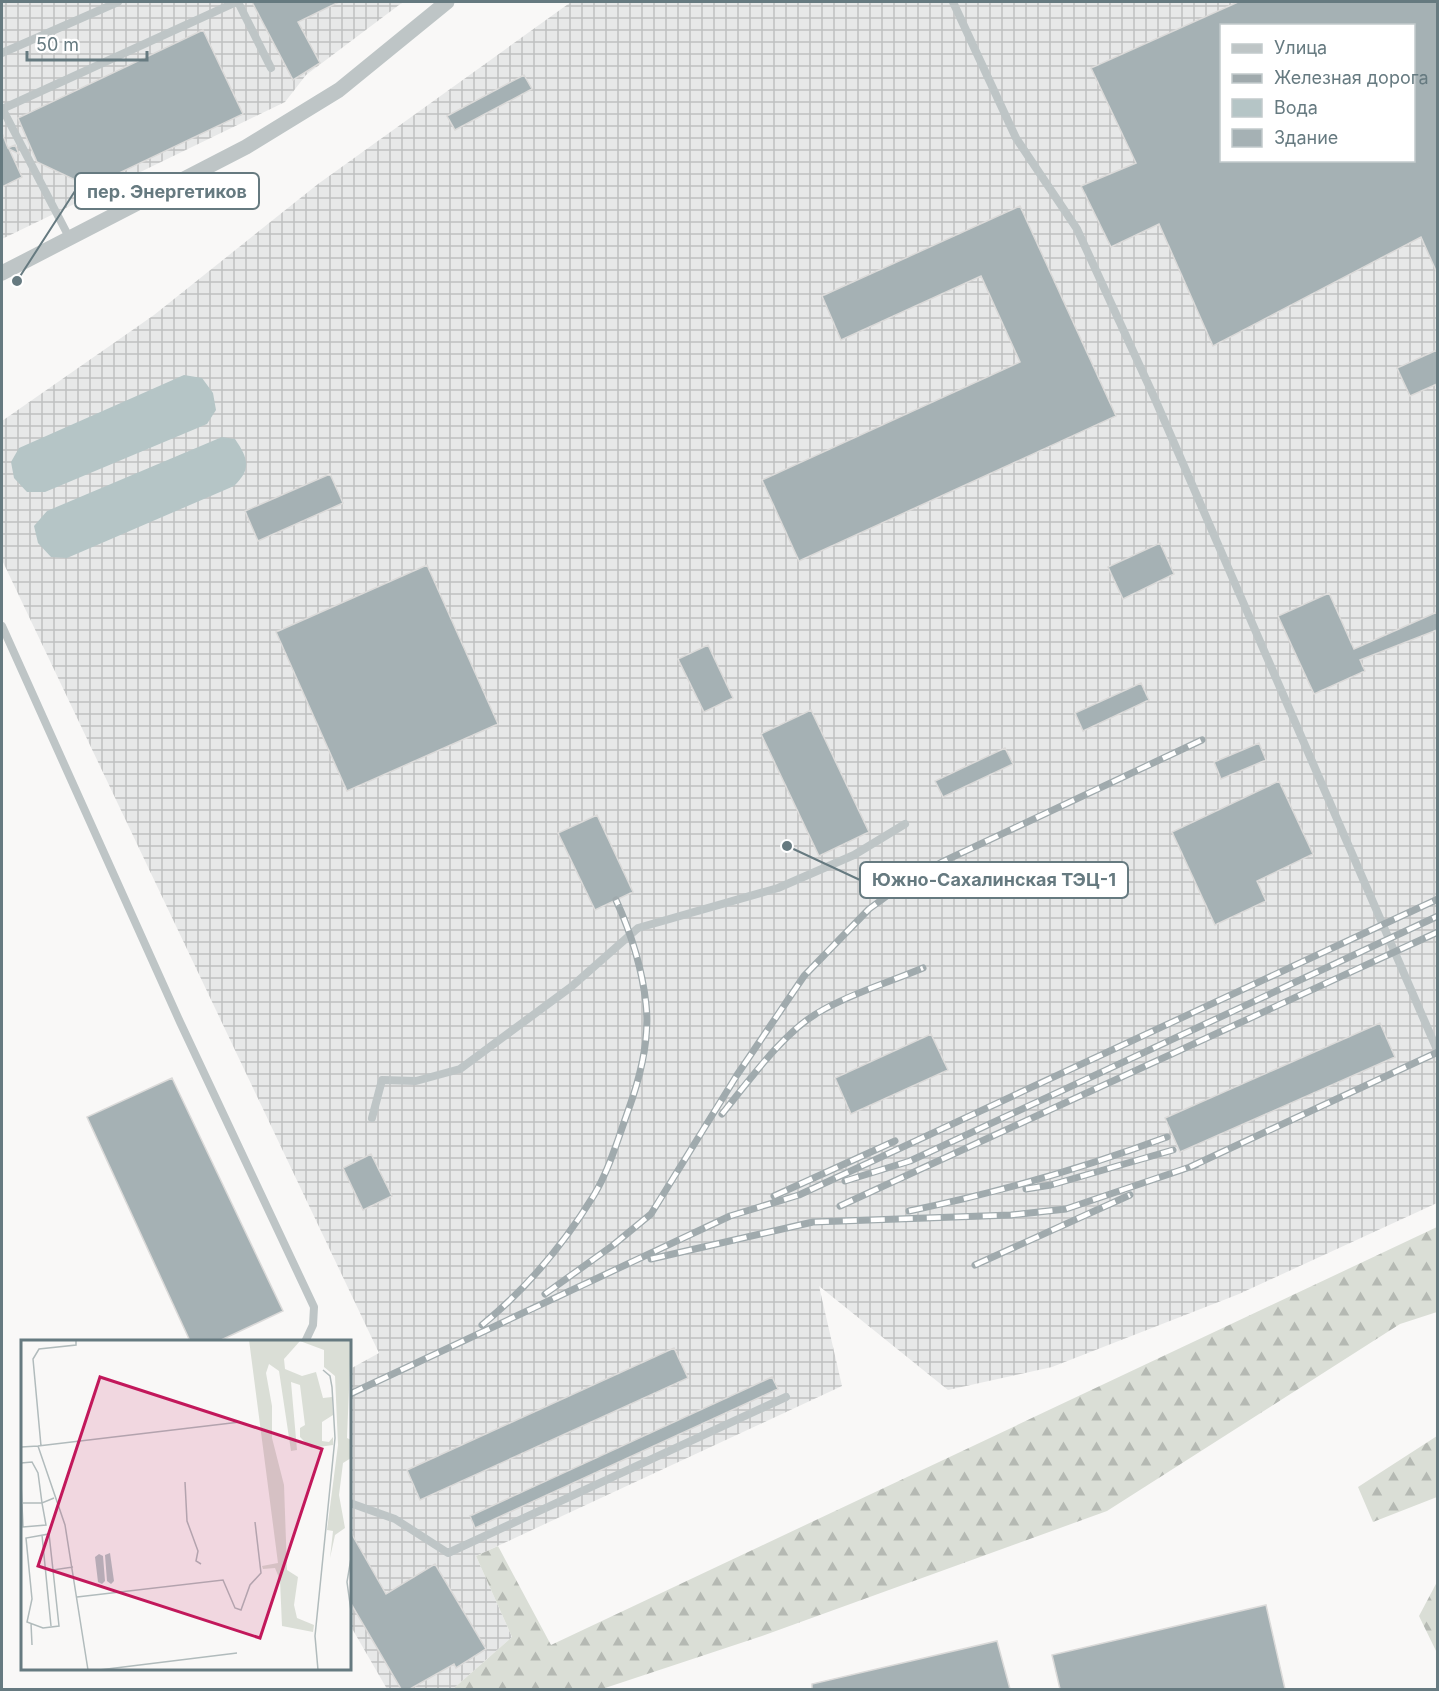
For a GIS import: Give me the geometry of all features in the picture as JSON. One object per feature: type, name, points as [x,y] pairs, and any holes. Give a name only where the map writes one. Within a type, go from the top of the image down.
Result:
[{"type":"street","points":[[2,273],[246,147],[339,90],[447,2]]},
{"type":"lane","points":[[2,53],[118,2]]},
{"type":"lane","points":[[70,239],[2,108],[237,2],[271,68]]},
{"type":"lane","points":[[953,2],[1016,138],[1077,229],[1155,399],[1437,1052]]},
{"type":"lane","points":[[2,626],[180,1022],[314,1307],[314,1325],[305,1340]]},
{"type":"lane","points":[[372,1118],[382,1080],[416,1081],[460,1069],[571,987],[638,928],[778,888],[854,855],[905,824]]},
{"type":"lane","points":[[351,1503],[395,1519],[448,1553],[786,1398]]},
{"type":"shaded area","points":[[2,2],[403,2],[306,75],[285,102],[2,239]]},
{"type":"shaded area","points":[[571,2],[1437,2],[1437,1203],[1239,1294],[1052,1367],[948,1390],[819,1286],[842,1386],[476,1556],[512,1637],[453,1689],[387,1689],[351,1627],[351,1368],[379,1353],[2,560],[2,421],[154,315],[318,184]]},
{"type":"green space","points":[[1437,1227],[1437,1312],[1400,1324],[1107,1511],[762,1636],[602,1689],[453,1689],[512,1637],[476,1556],[498,1546],[551,1645]]},
{"type":"green space","points":[[1437,1436],[1437,1497],[1373,1522],[1358,1487]]},
{"type":"green space","points":[[1437,1582],[1437,1653],[1419,1616]]},
{"type":"water","points":[[184,375],[202,378],[213,393],[216,410],[207,424],[45,492],[27,492],[14,478],[11,462],[19,448]]},
{"type":"water","points":[[222,437],[235,439],[245,458],[246,469],[234,486],[67,558],[51,557],[38,543],[34,526],[47,511]]},
{"type":"building","points":[[252,2],[339,2],[298,22],[320,63],[293,80]]},
{"type":"building","points":[[1238,2],[1437,2],[1437,273],[1421,237],[1213,346],[1159,224],[1111,247],[1081,186],[1136,163],[1091,68]]},
{"type":"building","points":[[203,30],[243,114],[90,187],[37,162],[18,118]]},
{"type":"building","points":[[524,75],[532,89],[455,130],[447,116]]},
{"type":"building","points":[[2,133],[8,148],[15,145],[19,154],[9,149],[22,177],[2,187]]},
{"type":"building","points":[[1020,206],[1116,416],[799,561],[762,480],[1020,362],[981,276],[841,340],[822,296]]},
{"type":"building","points":[[1437,350],[1437,384],[1410,396],[1397,368]]},
{"type":"building","points":[[330,474],[343,503],[258,541],[245,511]]},
{"type":"building","points":[[1160,543],[1174,574],[1123,599],[1108,567]]},
{"type":"building","points":[[427,565],[498,724],[347,791],[276,632]]},
{"type":"building","points":[[1329,593],[1354,649],[1437,612],[1437,630],[1360,660],[1365,671],[1314,694],[1278,616]]},
{"type":"building","points":[[708,645],[733,698],[704,712],[678,659]]},
{"type":"building","points":[[1141,683],[1149,700],[1083,731],[1075,713]]},
{"type":"building","points":[[811,710],[869,832],[819,856],[761,734]]},
{"type":"building","points":[[1259,743],[1266,760],[1221,779],[1214,762]]},
{"type":"building","points":[[1005,748],[1013,764],[943,797],[935,781]]},
{"type":"building","points":[[1279,781],[1313,854],[1257,881],[1266,901],[1215,925],[1172,832]]},
{"type":"building","points":[[597,815],[633,892],[595,910],[558,833]]},
{"type":"building","points":[[1380,1023],[1395,1057],[1180,1152],[1165,1118]]},
{"type":"building","points":[[931,1034],[948,1070],[851,1114],[835,1078]]},
{"type":"building","points":[[172,1078],[283,1311],[221,1340],[190,1340],[87,1117]]},
{"type":"building","points":[[371,1154],[392,1196],[363,1210],[343,1168]]},
{"type":"building","points":[[674,1348],[688,1378],[420,1500],[407,1470]]},
{"type":"building","points":[[772,1377],[778,1389],[475,1528],[470,1516]]},
{"type":"building","points":[[351,1533],[386,1594],[435,1564],[486,1649],[456,1668],[454,1664],[410,1689],[401,1689],[351,1604]]},
{"type":"building","points":[[1266,1605],[1285,1689],[1060,1689],[1052,1655]]},
{"type":"building","points":[[997,1641],[1010,1689],[812,1689],[812,1684]]},
{"type":"railway","points":[[545,1294],[612,1246],[651,1214],[737,1075],[804,976],[869,909],[895,890],[942,862],[1202,740]]},
{"type":"railway","points":[[351,1394],[730,1216],[799,1195],[1438,899]]},
{"type":"railway","points":[[482,1325],[529,1281],[557,1248],[594,1195],[613,1154],[632,1098],[645,1045],[646,1004],[635,951],[616,900]]},
{"type":"railway","points":[[845,1181],[910,1161],[1438,916]]},
{"type":"railway","points":[[840,1206],[1438,932]]},
{"type":"railway","points":[[722,1114],[768,1058],[807,1020],[845,999],[923,968]]},
{"type":"railway","points":[[1190,1167],[1438,1052]]},
{"type":"railway","points":[[909,1211],[1040,1179],[1167,1137]]},
{"type":"railway","points":[[774,1196],[895,1141]]},
{"type":"railway","points":[[1026,1189],[1051,1185],[1173,1150]]},
{"type":"railway","points":[[651,1259],[813,1222],[1011,1215],[1066,1209],[1196,1165]]},
{"type":"railway","points":[[975,1265],[1130,1195]]},
{"type":"place","name":"пер. Энергетиков","points":[[17,281]]},
{"type":"place","name":"Южно-Сахалинская ТЭЦ-1","points":[[787,846]]}]
